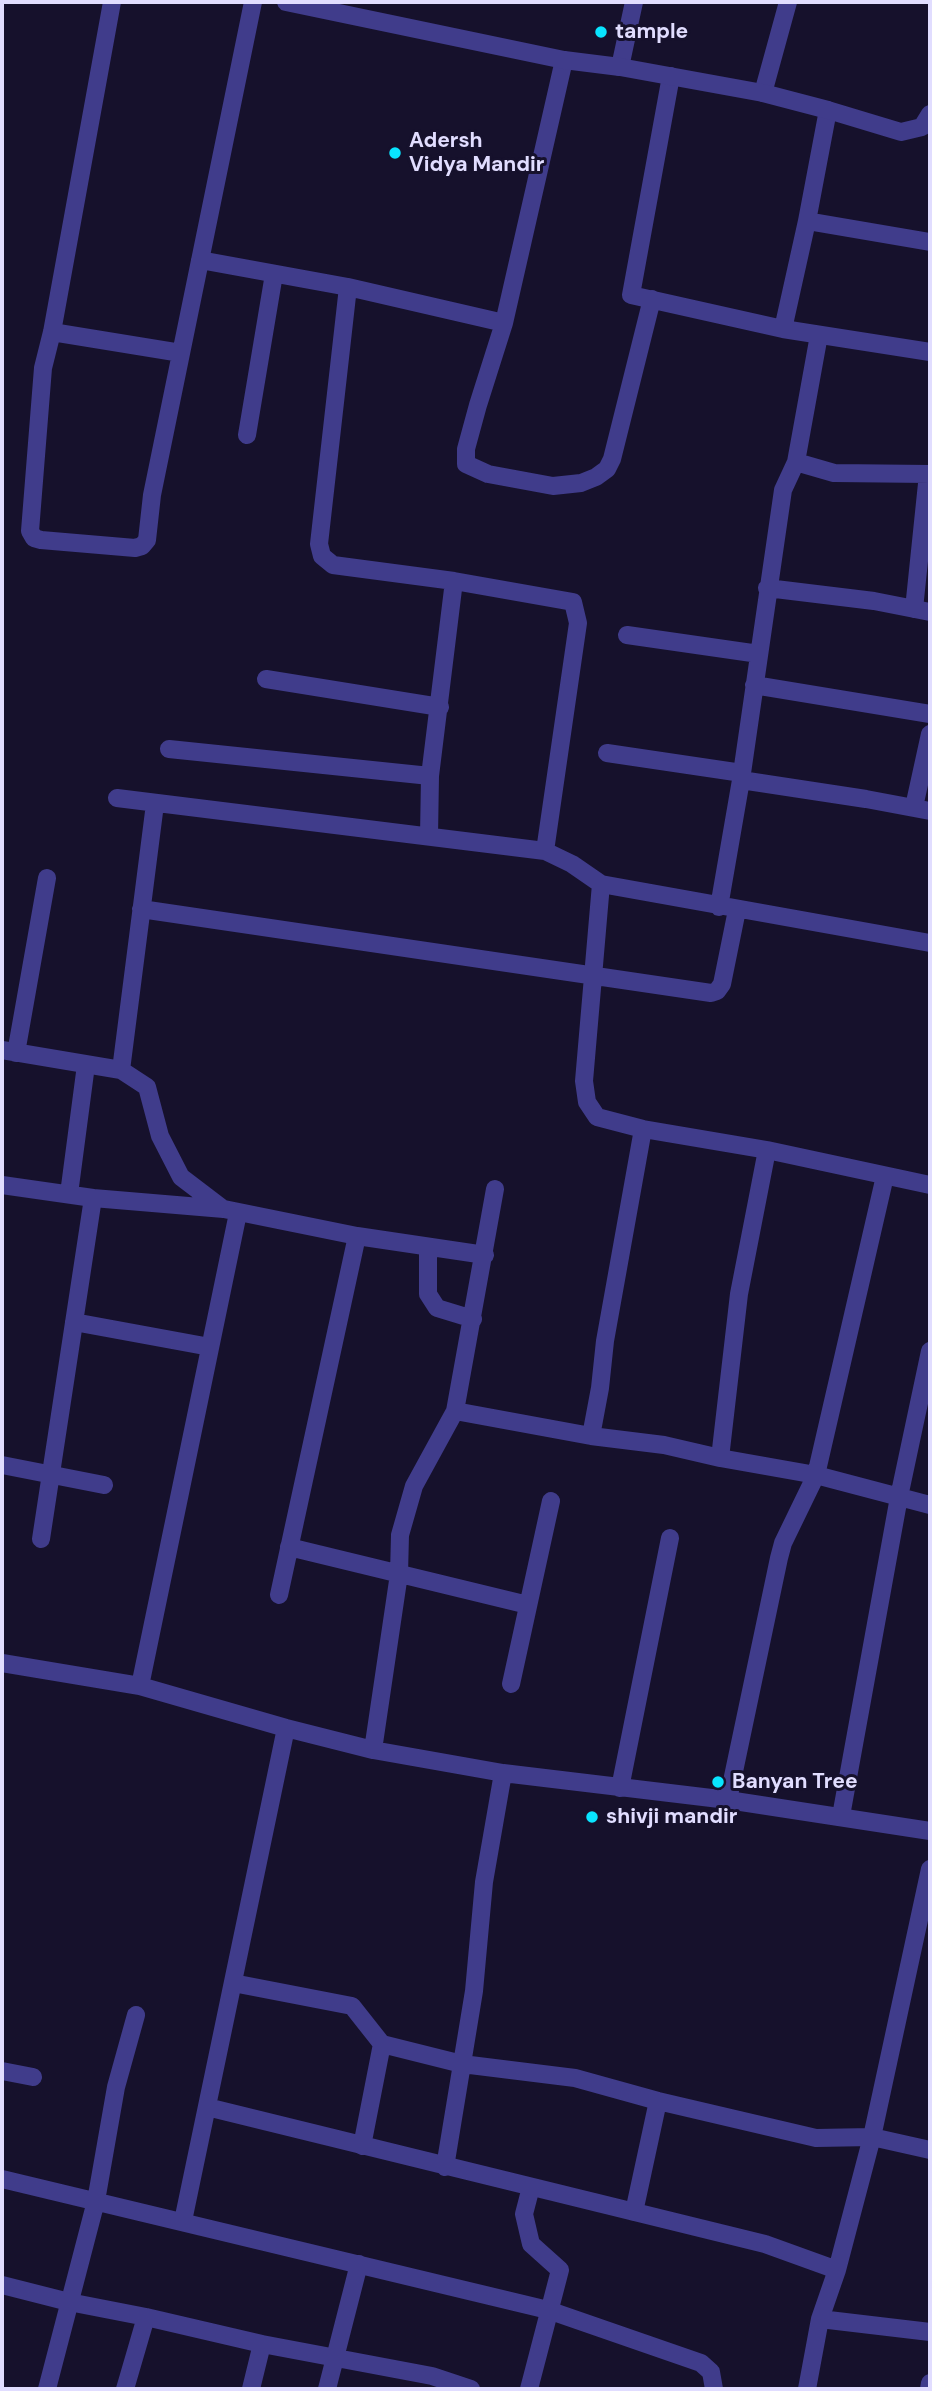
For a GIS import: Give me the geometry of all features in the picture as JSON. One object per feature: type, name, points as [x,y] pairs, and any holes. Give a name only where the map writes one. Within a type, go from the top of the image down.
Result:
[{"type":"street","points":[[112,2],[52,332],[43,368],[30,531],[34,538],[41,540],[135,548],[142,546],[147,540],[152,495],[253,2]]},
{"type":"street","points":[[286,2],[564,61],[620,67],[763,93],[901,132],[928,124]]},
{"type":"street","points":[[620,67],[634,2]]},
{"type":"street","points":[[763,93],[788,2]]},
{"type":"street","points":[[564,61],[504,323],[466,449],[466,464],[488,474],[553,486],[581,483],[607,469],[612,459],[652,299]]},
{"type":"street","points":[[671,76],[631,295],[783,329],[930,352]]},
{"type":"street","points":[[783,329],[828,110]]},
{"type":"street","points":[[807,221],[930,242]]},
{"type":"street","points":[[200,260],[348,287],[504,323]]},
{"type":"street","points":[[247,435],[274,274]]},
{"type":"street","points":[[348,287],[319,544],[322,555],[333,565],[573,602],[578,623],[545,851]]},
{"type":"street","points":[[52,332],[181,353]]},
{"type":"street","points":[[141,909],[699,992],[717,991],[722,984],[741,776],[767,588],[783,490],[796,462],[820,335]]},
{"type":"street","points":[[767,588],[874,601],[922,611],[929,474],[834,473],[796,462]]},
{"type":"street","points":[[429,836],[430,776],[454,582]]},
{"type":"street","points":[[627,635],[759,654]]},
{"type":"street","points":[[266,679],[440,707]]},
{"type":"street","points":[[754,685],[930,715]]},
{"type":"street","points":[[607,754],[922,809],[930,734]]},
{"type":"street","points":[[169,749],[430,776]]},
{"type":"street","points":[[117,798],[545,851],[572,864],[600,884],[930,943]]},
{"type":"street","points":[[121,1070],[155,804]]},
{"type":"street","points":[[47,878],[9,1052],[121,1070],[147,1087],[160,1136],[181,1177],[231,1211]]},
{"type":"street","points":[[600,884],[584,1081],[587,1102],[597,1116],[643,1129],[766,1150],[930,1185]]},
{"type":"street","points":[[69,1194],[86,1065]]},
{"type":"street","points":[[591,1436],[643,1129]]},
{"type":"street","points":[[720,1458],[739,1294],[766,1150]]},
{"type":"street","points":[[728,1800],[783,1542],[816,1475],[885,1176]]},
{"type":"street","points":[[2,1185],[93,1198],[231,1211],[357,1236],[485,1255]]},
{"type":"street","points":[[373,1749],[399,1574],[400,1535],[414,1486],[456,1411],[495,1189]]},
{"type":"street","points":[[41,1539],[93,1198]]},
{"type":"street","points":[[140,1686],[210,1347],[231,1211]]},
{"type":"street","points":[[279,1595],[357,1236]]},
{"type":"street","points":[[428,1247],[428,1294],[432,1301],[437,1308],[473,1319]]},
{"type":"street","points":[[74,1322],[210,1347]]},
{"type":"street","points":[[841,1816],[899,1497],[930,1351]]},
{"type":"street","points":[[456,1411],[591,1436],[664,1445],[816,1475],[930,1505]]},
{"type":"street","points":[[2,1465],[104,1485]]},
{"type":"street","points":[[511,1684],[551,1501]]},
{"type":"street","points":[[620,1788],[670,1538]]},
{"type":"street","points":[[289,1547],[528,1605]]},
{"type":"street","points":[[2,1663],[140,1686],[286,1728],[373,1749],[503,1773],[728,1800],[930,1830]]},
{"type":"street","points":[[183,2221],[286,1728]]},
{"type":"street","points":[[444,2166],[474,1991],[484,1882],[503,1773]]},
{"type":"street","points":[[807,2389],[820,2319],[837,2270],[872,2137],[930,1869]]},
{"type":"street","points":[[233,1983],[352,2006],[382,2044],[462,2064],[575,2078],[658,2101],[816,2138],[872,2137],[930,2150]]},
{"type":"street","points":[[47,2389],[96,2201],[116,2087],[136,2015]]},
{"type":"street","points":[[362,2146],[382,2044]]},
{"type":"street","points":[[2,2071],[33,2077]]},
{"type":"street","points":[[634,2212],[658,2101]]},
{"type":"street","points":[[207,2107],[765,2244],[837,2270]]},
{"type":"street","points":[[2,2179],[548,2310],[701,2363],[711,2372],[713,2389]]},
{"type":"street","points":[[529,2389],[560,2270],[531,2244],[524,2214],[531,2187]]},
{"type":"street","points":[[327,2389],[359,2264]]},
{"type":"street","points":[[2,2285],[471,2389]]},
{"type":"street","points":[[125,2389],[146,2317]]},
{"type":"street","points":[[820,2319],[930,2332]]},
{"type":"street","points":[[251,2389],[262,2344]]},
{"type":"street","points":[[929,2389],[930,2383]]},
{"type":"place","name":"tample","points":[[601,32]]},
{"type":"place","name":"Adersh Vidya Mandir","points":[[395,153]]},
{"type":"place","name":"Banyan Tree","points":[[718,1782]]},
{"type":"place","name":"shivji mandir","points":[[592,1817]]}]
